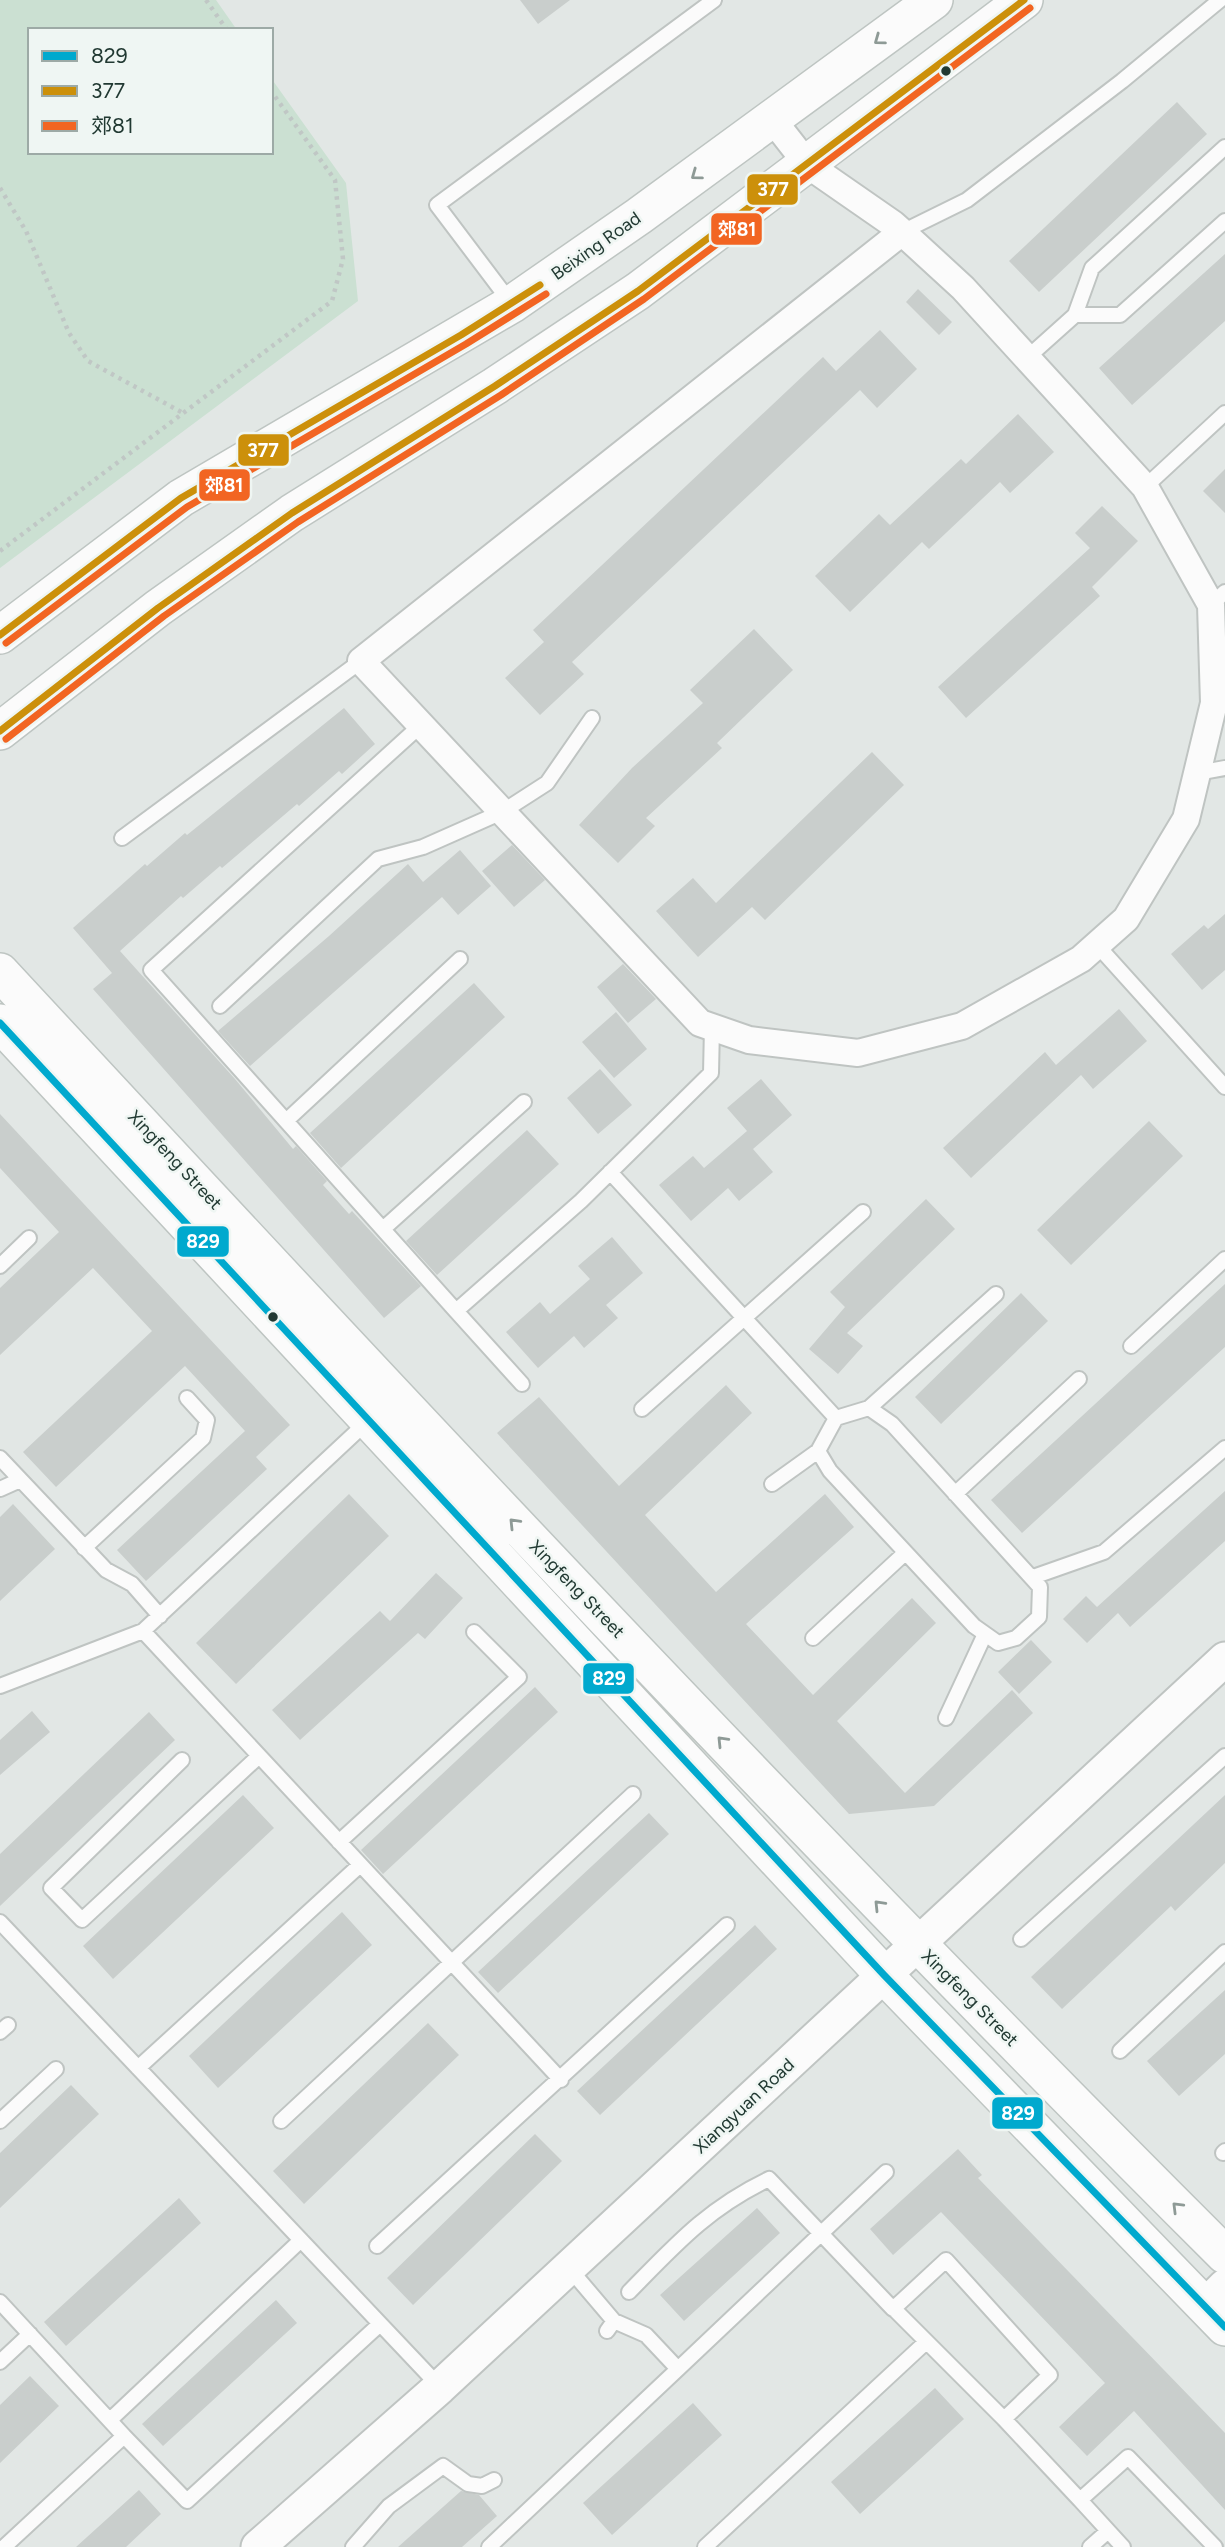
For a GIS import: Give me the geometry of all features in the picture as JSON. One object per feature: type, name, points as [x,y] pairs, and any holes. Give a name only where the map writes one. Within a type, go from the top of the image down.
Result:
[{"type":"main road","name":"Beixing Road","points":[[0,635],[181,498],[512,304],[934,0]]},
{"type":"main road","points":[[0,731],[158,608],[292,513],[495,386],[638,291],[1024,0]]},
{"type":"main road","name":"Xingfeng Street","points":[[0,972],[381,1409],[884,1975],[1218,2307]]},
{"type":"main road","name":"Xingfeng Street","points":[[0,1023],[1225,2255]]},
{"type":"street","points":[[772,119],[808,164],[902,232],[963,288],[1145,487],[1218,599],[1214,703],[1186,819],[1126,919],[1081,959],[962,1026],[858,1053],[749,1040],[700,1023],[361,661],[902,232]]},
{"type":"street","name":"Xiangyuan Road","points":[[258,2547],[440,2387],[1225,1659]]},
{"type":"lane","points":[[512,304],[437,205],[714,0]]},
{"type":"lane","points":[[902,232],[967,200],[1122,81],[1220,0]]},
{"type":"lane","points":[[1027,358],[1075,315],[1092,268],[1225,147]]},
{"type":"lane","points":[[1075,315],[1119,315],[1225,221]]},
{"type":"lane","points":[[1145,487],[1225,413]]},
{"type":"lane","points":[[121,838],[361,661]]},
{"type":"lane","points":[[220,1006],[378,859],[423,847],[502,812],[547,783],[592,718]]},
{"type":"lane","points":[[421,726],[151,970],[522,1384]]},
{"type":"lane","points":[[1197,773],[1225,768]]},
{"type":"lane","points":[[1097,945],[1225,1087]]},
{"type":"lane","points":[[286,1121],[460,959]]},
{"type":"lane","points":[[456,1311],[610,1172],[711,1073],[712,1027]]},
{"type":"lane","points":[[383,1228],[524,1102]]},
{"type":"lane","points":[[610,1172],[836,1418]]},
{"type":"lane","points":[[642,1409],[863,1212]]},
{"type":"lane","points":[[0,1266],[29,1238]]},
{"type":"lane","points":[[1131,1346],[1225,1259]]},
{"type":"lane","points":[[772,1484],[818,1451],[836,1418],[869,1408],[996,1294]]},
{"type":"lane","points":[[955,1494],[1079,1379]]},
{"type":"lane","points":[[84,1548],[203,1438],[207,1420],[187,1398]]},
{"type":"lane","points":[[818,1451],[830,1471],[905,1553],[985,1634],[998,1643],[1016,1638],[1039,1617],[1040,1587],[892,1424],[869,1408]]},
{"type":"lane","points":[[0,1686],[142,1632],[381,1409]]},
{"type":"lane","points":[[1033,1577],[1104,1552],[1225,1448]]},
{"type":"lane","points":[[0,1458],[106,1570],[132,1584],[160,1616]]},
{"type":"lane","points":[[0,1489],[20,1479]]},
{"type":"lane","points":[[813,1638],[905,1553]]},
{"type":"lane","points":[[142,1632],[561,2080]]},
{"type":"lane","points":[[339,1842],[519,1677],[474,1632]]},
{"type":"lane","points":[[946,1718],[985,1634]]},
{"type":"lane","points":[[182,1759],[51,1888],[82,1920],[259,1756]]},
{"type":"lane","points":[[1021,1939],[1225,1756]]},
{"type":"lane","points":[[281,2122],[450,1961],[633,1794]]},
{"type":"lane","points":[[138,2067],[360,1865]]},
{"type":"lane","points":[[0,1922],[440,2387]]},
{"type":"lane","points":[[377,2246],[727,1925]]},
{"type":"lane","points":[[1120,2051],[1225,1952]]},
{"type":"lane","points":[[0,2121],[56,2069]]},
{"type":"lane","points":[[489,2547],[886,2172]]},
{"type":"lane","points":[[629,2292],[690,2230],[732,2196],[769,2179],[1004,2419],[1123,2547]]},
{"type":"lane","points":[[110,2420],[301,2240]]},
{"type":"lane","points":[[890,2305],[893,2309],[946,2260],[1050,2375],[1004,2419]]},
{"type":"lane","points":[[569,2268],[610,2326],[646,2335],[678,2368]]},
{"type":"lane","points":[[0,2302],[187,2501],[380,2324]]},
{"type":"lane","points":[[0,2361],[30,2334]]},
{"type":"lane","points":[[705,2547],[926,2342]]},
{"type":"lane","points":[[4,2547],[124,2436]]},
{"type":"lane","points":[[1080,2500],[1128,2457],[1214,2547]]},
{"type":"lane","points":[[353,2547],[389,2506],[443,2466],[468,2484],[482,2486],[494,2480]]},
{"type":"lane","points":[[1090,2547],[1108,2531]]},
{"type":"path","points":[[206,0],[226,28]]},
{"type":"path","points":[[0,551],[332,301],[343,259],[335,180],[273,94]]},
{"type":"path","points":[[0,188],[26,231],[69,333],[88,361],[183,413]]},
{"type":"green space","points":[[0,0],[216,0],[236,28],[28,28],[28,154],[273,154],[273,81],[346,183],[358,301],[0,568]]},
{"type":"building","points":[[520,0],[570,0],[538,24]]},
{"type":"building","points":[[1177,102],[1207,134],[1039,292],[1009,261]]},
{"type":"building","points":[[1225,254],[1225,321],[1132,405],[1099,368]]},
{"type":"building","points":[[918,289],[952,322],[939,335],[906,302]]},
{"type":"building","points":[[880,330],[917,369],[877,408],[860,390],[572,662],[584,674],[540,715],[505,678],[544,642],[533,630],[823,357],[836,371]]},
{"type":"building","points":[[1018,414],[1054,452],[1010,493],[1000,482],[929,549],[922,542],[850,612],[815,576],[879,514],[890,525],[961,459],[966,464]]},
{"type":"building","points":[[1225,469],[1225,513],[1203,491]]},
{"type":"building","points":[[1102,506],[1138,541],[1092,587],[1100,596],[966,718],[938,687],[1090,548],[1075,533]]},
{"type":"building","points":[[754,629],[793,670],[717,743],[722,748],[646,818],[655,826],[618,863],[579,825],[632,768],[703,703],[690,690]]},
{"type":"building","points":[[344,708],[375,744],[342,774],[339,771],[222,868],[220,866],[183,898],[181,896],[120,951],[235,1079],[293,1149],[296,1146],[327,1181],[323,1185],[349,1214],[352,1211],[421,1286],[384,1318],[93,989],[112,973],[73,928],[145,864],[147,866],[185,833],[187,835]]},
{"type":"building","points":[[872,752],[904,785],[765,920],[752,907],[698,957],[656,911],[693,878],[716,903]]},
{"type":"building","points":[[512,845],[545,880],[514,907],[482,871]]},
{"type":"building","points":[[460,850],[491,886],[458,915],[442,897],[250,1066],[218,1031],[408,864],[423,882]]},
{"type":"building","points":[[1225,914],[1225,970],[1202,990],[1171,954],[1204,925],[1208,929]]},
{"type":"building","points":[[623,964],[656,999],[628,1023],[597,987]]},
{"type":"building","points":[[474,983],[505,1017],[341,1168],[310,1133]]},
{"type":"building","points":[[1119,1009],[1147,1041],[1093,1089],[1081,1075],[971,1178],[943,1148],[1045,1052],[1056,1065]]},
{"type":"building","points":[[616,1012],[647,1049],[614,1078],[582,1042]]},
{"type":"building","points":[[600,1069],[632,1105],[598,1134],[567,1098]]},
{"type":"building","points":[[761,1079],[792,1115],[753,1149],[773,1172],[739,1201],[728,1188],[691,1221],[659,1185],[693,1156],[704,1168],[747,1131],[727,1108]]},
{"type":"building","points":[[0,1114],[290,1425],[256,1457],[267,1469],[146,1581],[117,1550],[245,1431],[185,1366],[56,1487],[23,1452],[152,1331],[93,1268],[0,1355],[0,1288],[59,1232],[0,1168]]},
{"type":"building","points":[[1149,1121],[1183,1156],[1071,1265],[1037,1230]]},
{"type":"building","points":[[527,1130],[559,1164],[437,1275],[406,1241]]},
{"type":"building","points":[[926,1199],[955,1229],[847,1333],[863,1346],[838,1374],[809,1349],[845,1307],[830,1292]]},
{"type":"building","points":[[612,1237],[643,1273],[606,1305],[618,1318],[584,1348],[574,1336],[538,1368],[506,1332],[540,1302],[550,1314],[590,1279],[578,1266]]},
{"type":"building","points":[[1225,1284],[1225,1347],[1022,1533],[991,1500]]},
{"type":"building","points":[[1021,1293],[1048,1321],[941,1424],[915,1397]]},
{"type":"building","points":[[726,1385],[752,1413],[645,1515],[716,1592],[825,1494],[854,1527],[746,1624],[813,1695],[912,1598],[936,1623],[837,1721],[905,1793],[1012,1690],[1033,1713],[934,1806],[849,1814],[497,1433],[539,1397],[619,1486]]},
{"type":"building","points":[[1225,1491],[1225,1541],[1130,1627],[1118,1613],[1087,1643],[1063,1619],[1086,1596],[1097,1607]]},
{"type":"building","points":[[349,1494],[389,1536],[236,1684],[196,1643]]},
{"type":"building","points":[[13,1504],[55,1549],[0,1601],[0,1517]]},
{"type":"building","points":[[436,1573],[463,1598],[425,1639],[418,1633],[300,1740],[272,1710],[380,1611],[390,1621]]},
{"type":"building","points":[[1031,1640],[1052,1662],[1019,1694],[998,1672]]},
{"type":"building","points":[[535,1687],[558,1712],[383,1874],[361,1850]]},
{"type":"building","points":[[32,1711],[50,1732],[0,1775],[0,1740]]},
{"type":"building","points":[[149,1712],[175,1740],[0,1906],[0,1854]]},
{"type":"building","points":[[243,1795],[274,1828],[113,1979],[83,1946]]},
{"type":"building","points":[[1225,1795],[1225,1863],[1175,1911],[1171,1906],[1062,2009],[1031,1977]]},
{"type":"building","points":[[649,1813],[669,1834],[498,1993],[478,1972]]},
{"type":"building","points":[[342,1912],[372,1945],[218,2088],[189,2056]]},
{"type":"building","points":[[755,1925],[777,1949],[600,2115],[577,2091]]},
{"type":"building","points":[[1225,1990],[1225,2054],[1179,2096],[1147,2061]]},
{"type":"building","points":[[428,2023],[459,2055],[304,2204],[273,2171]]},
{"type":"building","points":[[71,2085],[99,2114],[0,2208],[0,2153]]},
{"type":"building","points":[[535,2134],[562,2161],[413,2305],[387,2278]]},
{"type":"building","points":[[958,2149],[982,2175],[978,2178],[1225,2433],[1225,2510],[1134,2411],[1087,2456],[1059,2427],[1105,2383],[941,2212],[893,2255],[870,2229]]},
{"type":"building","points":[[179,2198],[201,2223],[66,2346],[44,2322]]},
{"type":"building","points":[[757,2208],[780,2233],[684,2321],[660,2295]]},
{"type":"building","points":[[276,2300],[297,2323],[163,2446],[142,2424]]},
{"type":"building","points":[[30,2376],[59,2406],[0,2463],[0,2405]]},
{"type":"building","points":[[935,2388],[964,2419],[860,2514],[831,2482]]},
{"type":"building","points":[[693,2403],[722,2435],[612,2535],[583,2503]]},
{"type":"building","points":[[139,2490],[161,2514],[126,2547],[76,2547]]},
{"type":"building","points":[[461,2491],[479,2495],[497,2516],[462,2547],[398,2547]]},
{"type":"transit line","name":"377","points":[[0,731],[158,608],[292,513],[495,386],[638,291],[1024,0]]},
{"type":"transit line","name":"郊81","points":[[6,739],[164,616],[298,522],[501,395],[644,299],[1030,8]]},
{"type":"transit line","name":"377","points":[[0,635],[181,498],[461,335],[540,285]]},
{"type":"transit line","name":"郊81","points":[[6,643],[187,507],[466,344],[546,294]]},
{"type":"transit line","name":"829","points":[[0,1023],[884,1975],[1225,2327]]}]
